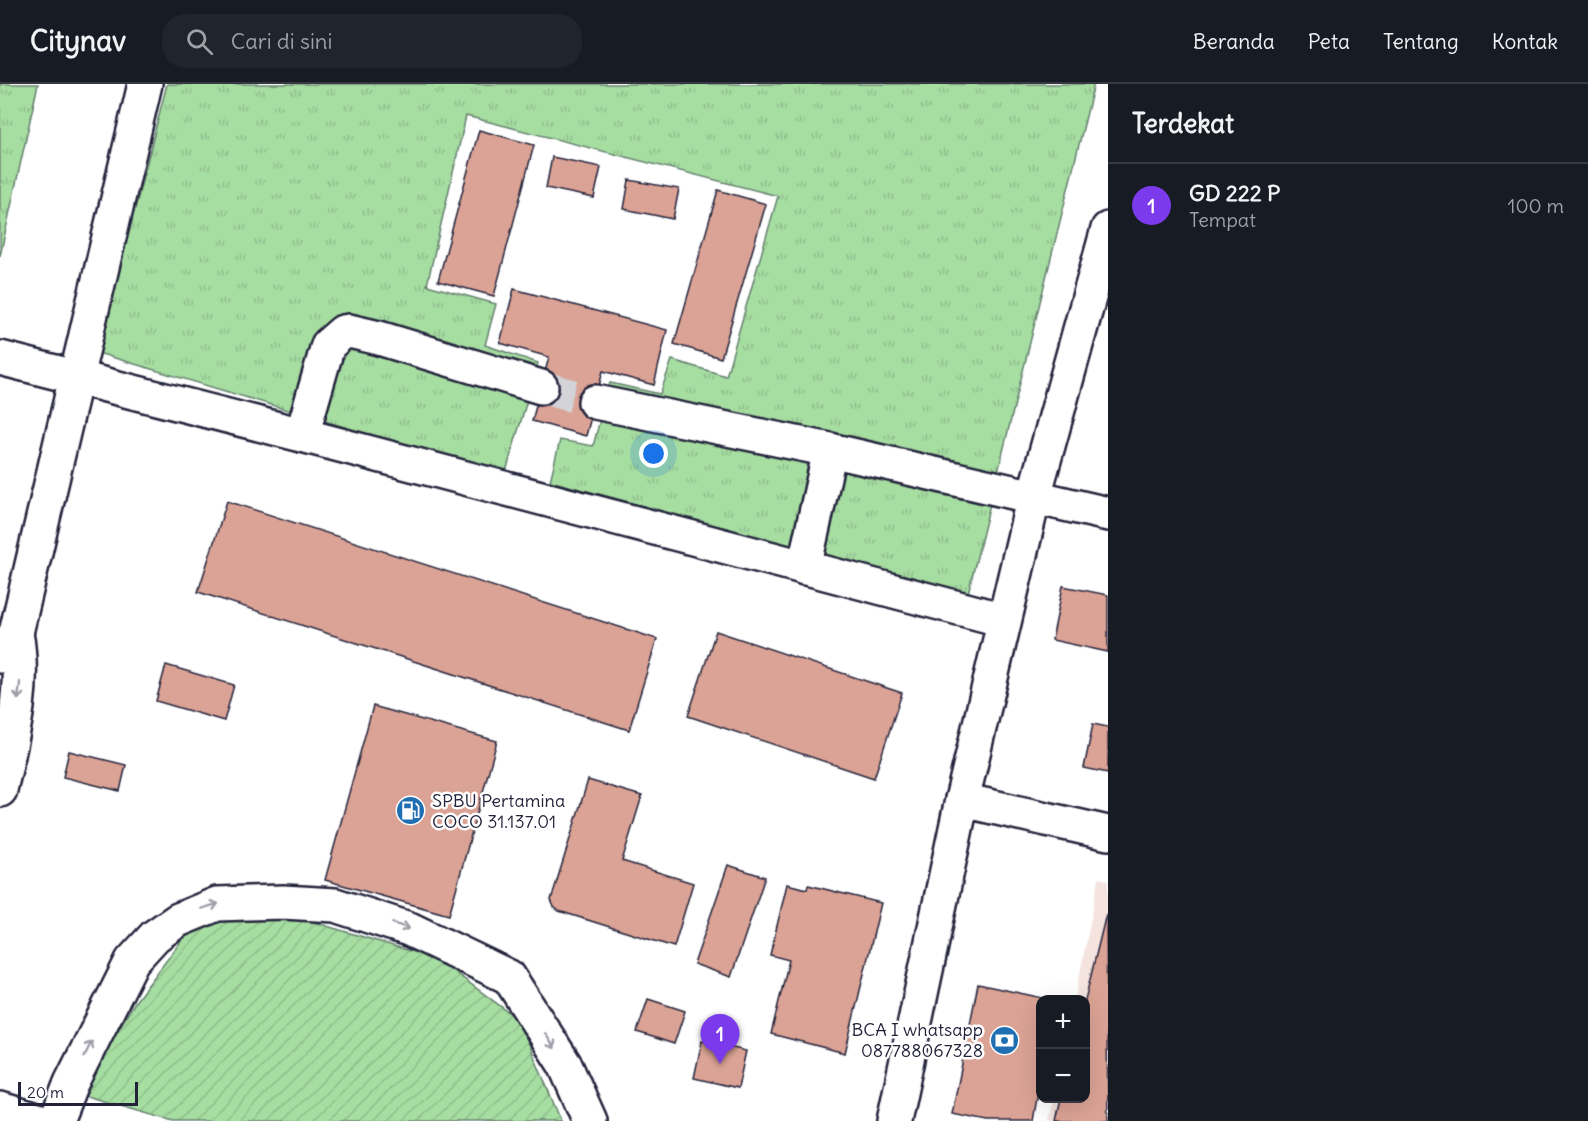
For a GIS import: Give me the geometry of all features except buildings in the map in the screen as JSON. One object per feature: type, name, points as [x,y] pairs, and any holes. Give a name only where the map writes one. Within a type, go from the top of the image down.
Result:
[{"type":"street","points":[[0,790],[21,687],[21,658],[8,644],[146,84]]},
{"type":"street","points":[[894,1121],[1004,621],[1034,496],[1108,229]]},
{"type":"street","points":[[302,435],[328,345],[343,332],[349,331],[379,338],[541,387]]},
{"type":"street","points":[[0,358],[302,435],[1004,621]]},
{"type":"street","points":[[595,402],[830,450],[1108,514]]},
{"type":"street","points":[[804,568],[830,450]]},
{"type":"street","points":[[963,800],[1108,833]]},
{"type":"street","points":[[56,1121],[71,1083],[132,961],[155,936],[177,920],[218,904],[283,902],[335,905],[409,929],[509,977],[565,1065],[590,1121]]},
{"type":"shaded area","points":[[1099,878],[1108,880],[1108,1121],[1049,1121],[1053,1103],[1090,1103],[1090,995],[1076,995]]},
{"type":"green space","points":[[0,84],[38,84],[0,256]]},
{"type":"green space","points":[[167,84],[1094,84],[968,593],[550,481],[560,440],[593,446],[610,383],[660,394],[672,360],[726,376],[778,196],[466,116],[427,285],[496,304],[485,345],[538,363],[505,475],[98,353]]},
{"type":"green space","points":[[207,907],[280,912],[437,959],[519,1020],[561,1121],[173,1121],[79,1094],[135,1002]]},
{"type":"tunnel","points":[[541,387],[595,402]]},
{"type":"place","name":"SPBU Pertamina COCO 31.137.01","points":[[411,811]]},
{"type":"place","name":"BCA I whatsapp 087788067328","points":[[1004,1040]]},
{"type":"place","name":"GD 222 P","points":[[720,1064]]}]
